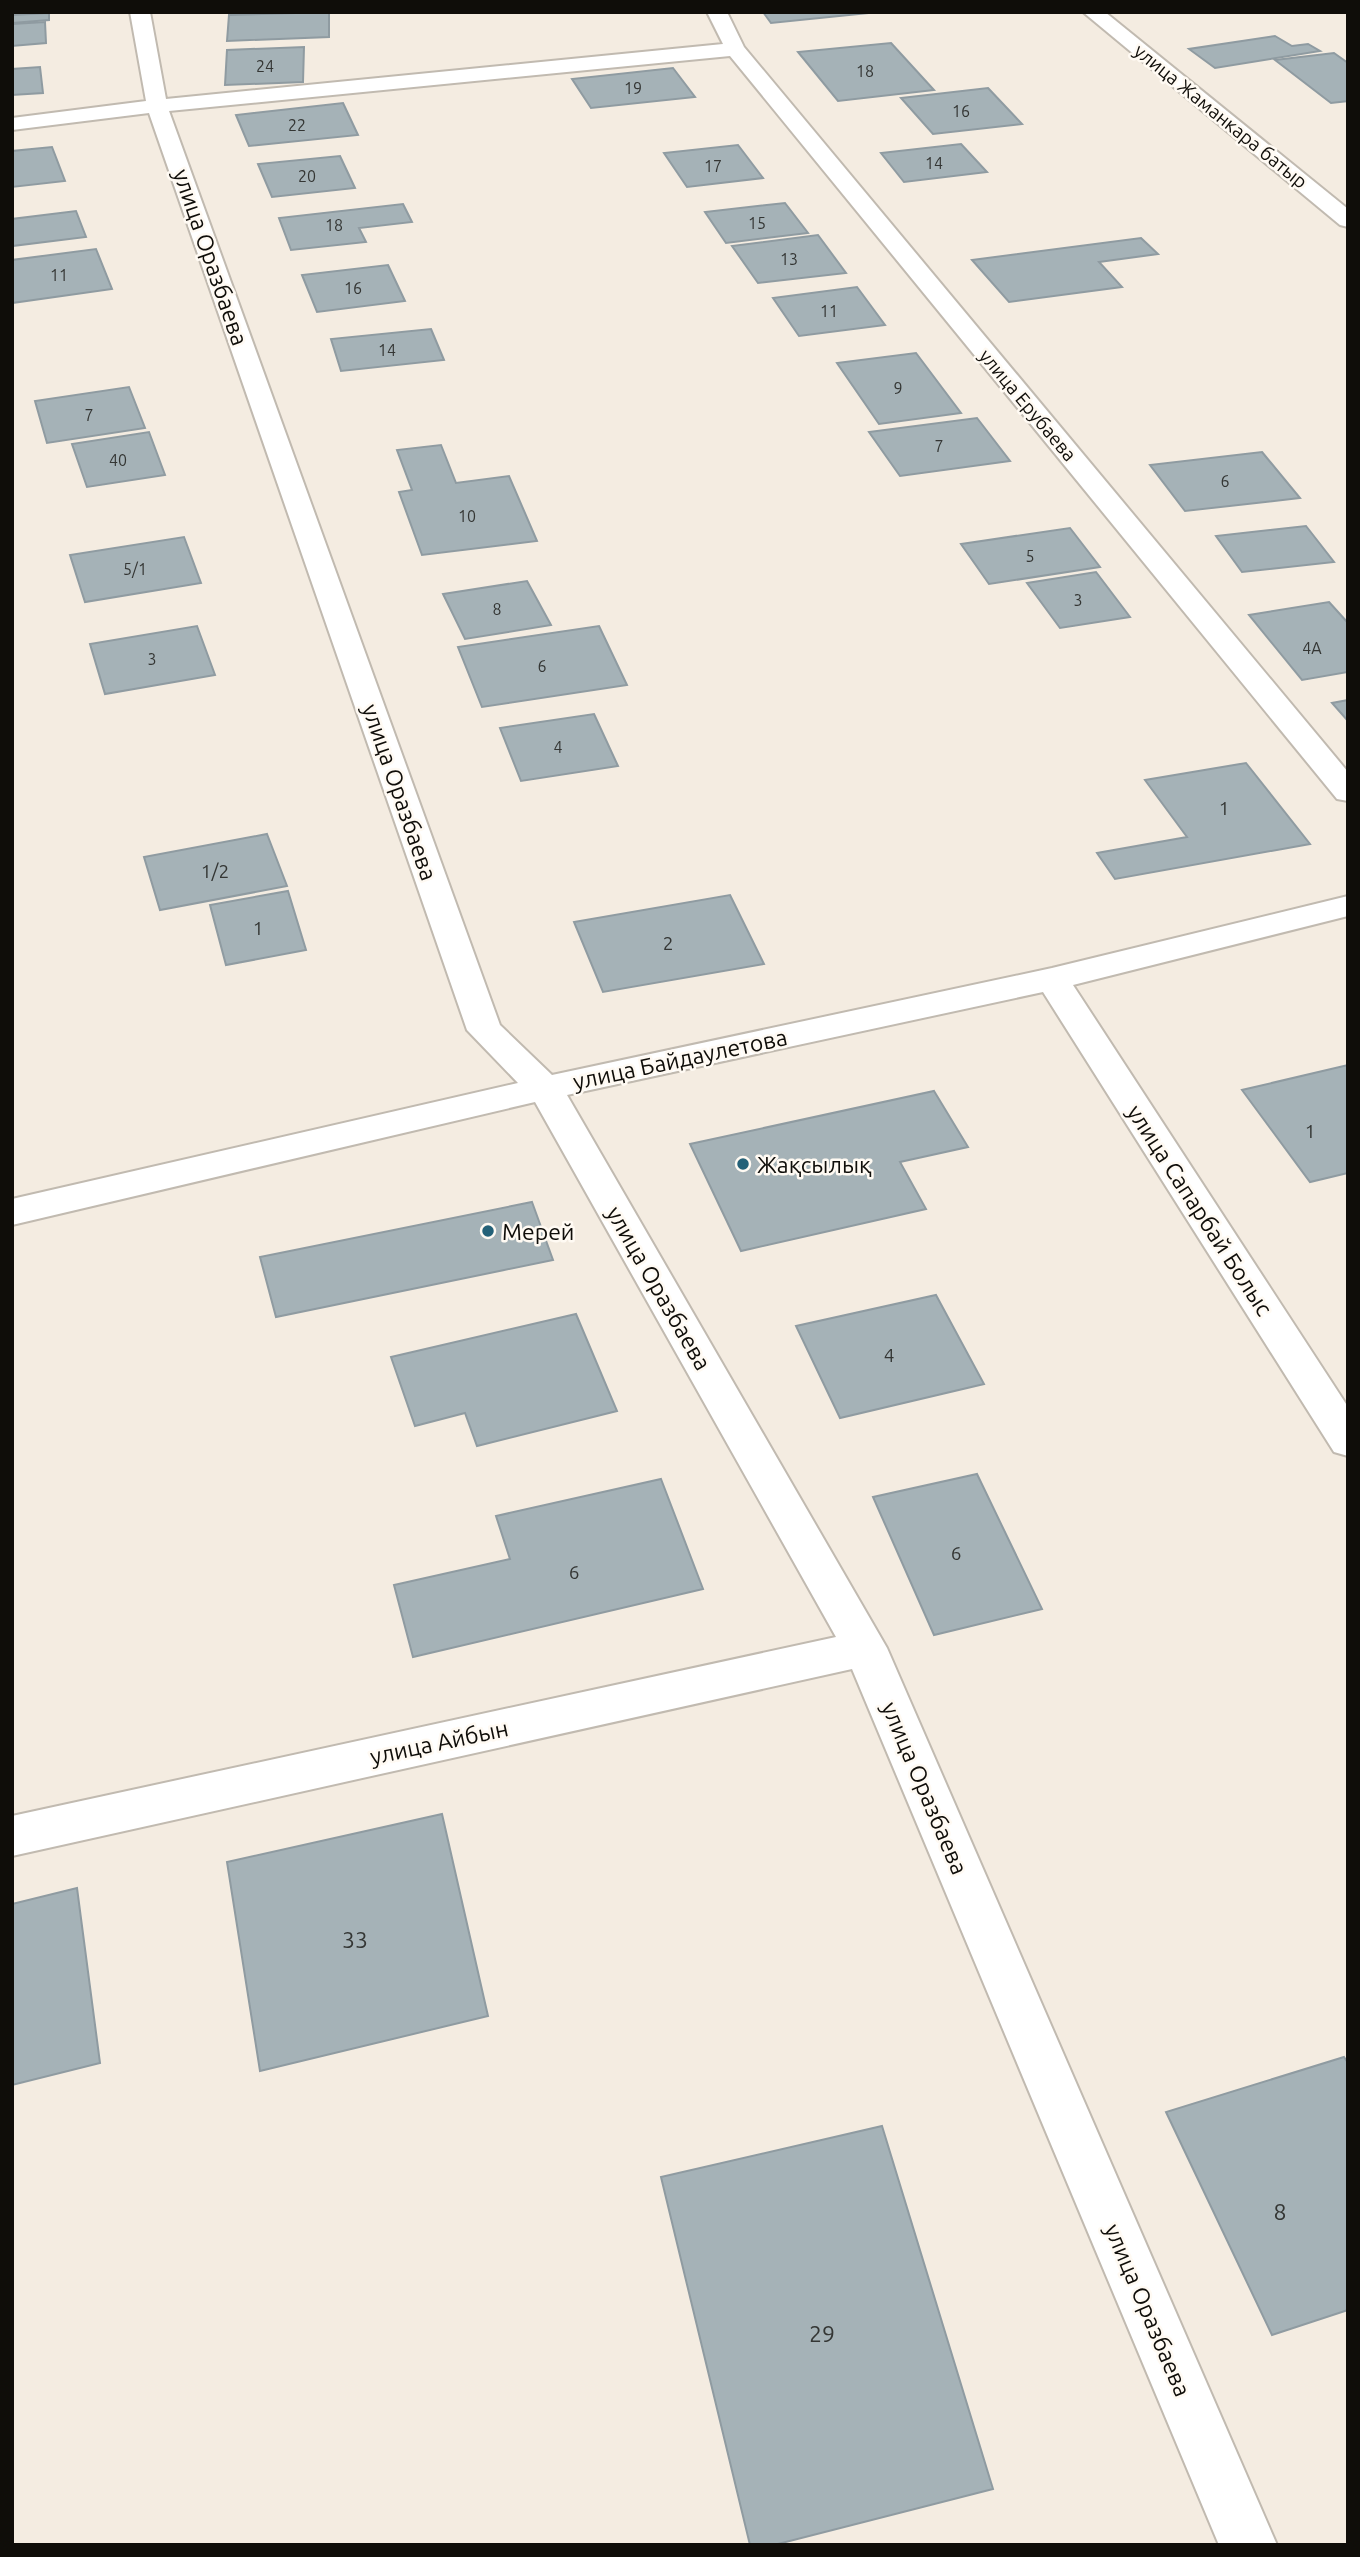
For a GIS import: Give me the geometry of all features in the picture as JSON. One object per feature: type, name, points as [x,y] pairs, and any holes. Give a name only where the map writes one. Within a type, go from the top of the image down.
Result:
[{"type":"street","name":"улица Оразбаева","points":[[140,12],[157,106],[484,1030],[545,1088],[865,1648],[1248,2545]]},
{"type":"street","name":"улица Ерубаева","points":[[718,12],[735,49],[1348,792]]},
{"type":"street","name":"улица Жаманкара батыр","points":[[1093,12],[1348,220]]},
{"type":"street","points":[[12,124],[157,106],[735,49]]},
{"type":"street","name":"улица Байдаулетова","points":[[12,1212],[545,1088],[1052,979],[1348,906]]},
{"type":"street","name":"улица Cапарбай Болыс","points":[[1052,979],[1348,1441]]},
{"type":"street","name":"улица Айбын","points":[[12,1836],[865,1648]]},
{"type":"building","points":[[329,12],[329,37],[227,41],[229,15]]},
{"type":"building","points":[[763,12],[868,12],[869,13],[771,23]]},
{"type":"building","points":[[49,13],[49,20],[12,23],[12,15]]},
{"type":"building","points":[[45,22],[46,43],[12,46],[12,24]]},
{"type":"building","points":[[1275,36],[1292,46],[1308,44],[1320,51],[1215,68],[1189,49]]},
{"type":"building","points":[[891,43],[934,90],[838,101],[798,52]]},
{"type":"building","points":[[304,47],[303,82],[225,85],[227,50]]},
{"type":"building","points":[[1334,53],[1348,63],[1348,101],[1331,103],[1275,60]]},
{"type":"building","points":[[40,67],[43,93],[12,95],[12,69]]},
{"type":"building","points":[[673,68],[695,97],[591,108],[572,79]]},
{"type":"building","points":[[988,88],[1022,124],[933,134],[901,98]]},
{"type":"building","points":[[343,103],[358,135],[249,146],[236,115]]},
{"type":"building","points":[[961,144],[987,172],[904,182],[881,153]]},
{"type":"building","points":[[738,145],[763,178],[687,187],[664,153]]},
{"type":"building","points":[[52,147],[65,181],[12,187],[12,151]]},
{"type":"building","points":[[340,156],[355,188],[272,197],[258,164]]},
{"type":"building","points":[[785,203],[808,233],[726,243],[705,212]]},
{"type":"building","points":[[403,204],[412,222],[359,228],[366,242],[291,250],[279,218]]},
{"type":"building","points":[[76,211],[86,237],[12,246],[12,219]]},
{"type":"building","points":[[818,235],[846,273],[758,283],[732,246]]},
{"type":"building","points":[[1141,238],[1158,254],[1099,262],[1122,287],[1009,302],[972,260]]},
{"type":"building","points":[[96,249],[112,289],[12,303],[12,260]]},
{"type":"building","points":[[388,265],[405,301],[317,312],[302,275]]},
{"type":"building","points":[[857,287],[885,325],[799,336],[773,298]]},
{"type":"building","points":[[431,329],[444,360],[341,371],[331,339]]},
{"type":"building","points":[[916,353],[961,413],[879,424],[837,363]]},
{"type":"building","points":[[129,387],[145,428],[47,443],[35,401]]},
{"type":"building","points":[[977,418],[1010,461],[900,476],[869,432]]},
{"type":"building","points":[[149,432],[165,475],[87,487],[72,444]]},
{"type":"building","points":[[441,445],[456,483],[509,476],[537,541],[422,555],[399,492],[412,490],[397,450]]},
{"type":"building","points":[[1262,452],[1300,498],[1185,511],[1150,465]]},
{"type":"building","points":[[1306,526],[1334,562],[1242,572],[1216,536]]},
{"type":"building","points":[[1070,528],[1100,567],[989,584],[961,544]]},
{"type":"building","points":[[184,537],[201,583],[85,602],[70,555]]},
{"type":"building","points":[[1096,572],[1130,617],[1060,628],[1027,583]]},
{"type":"building","points":[[527,581],[551,625],[465,639],[443,594]]},
{"type":"building","points":[[1329,602],[1348,623],[1348,672],[1302,680],[1249,615]]},
{"type":"building","points":[[197,626],[215,675],[105,694],[90,644]]},
{"type":"building","points":[[599,626],[627,685],[482,707],[458,647]]},
{"type":"building","points":[[1348,700],[1348,721],[1332,703]]},
{"type":"building","points":[[594,714],[618,766],[521,781],[500,728]]},
{"type":"building","points":[[1246,763],[1310,844],[1115,879],[1097,853],[1187,837],[1145,780]]},
{"type":"building","points":[[267,834],[287,886],[160,910],[144,857]]},
{"type":"building","points":[[288,891],[306,950],[226,965],[210,905]]},
{"type":"building","points":[[730,895],[764,964],[603,992],[574,922]]},
{"type":"building","points":[[1348,1065],[1348,1173],[1310,1182],[1242,1090]]},
{"type":"building","points":[[934,1091],[968,1147],[900,1162],[926,1209],[741,1251],[690,1144]]},
{"type":"building","points":[[532,1202],[553,1260],[276,1317],[260,1257]]},
{"type":"building","points":[[936,1295],[984,1384],[840,1418],[796,1326]]},
{"type":"building","points":[[576,1314],[617,1411],[477,1446],[465,1413],[415,1426],[391,1357]]},
{"type":"building","points":[[977,1474],[1042,1609],[934,1635],[873,1497]]},
{"type":"building","points":[[661,1479],[703,1589],[413,1657],[394,1585],[510,1559],[496,1516]]},
{"type":"building","points":[[442,1814],[488,2016],[260,2071],[227,1862]]},
{"type":"building","points":[[77,1888],[100,2063],[12,2085],[12,1904]]},
{"type":"building","points":[[1344,2057],[1348,2063],[1348,2310],[1272,2335],[1166,2112]]},
{"type":"building","points":[[882,2126],[993,2489],[774,2545],[750,2545],[661,2177]]},
{"type":"place","name":"Жақсылық","points":[[743,1164]]},
{"type":"place","name":"Мерей","points":[[488,1231]]}]
